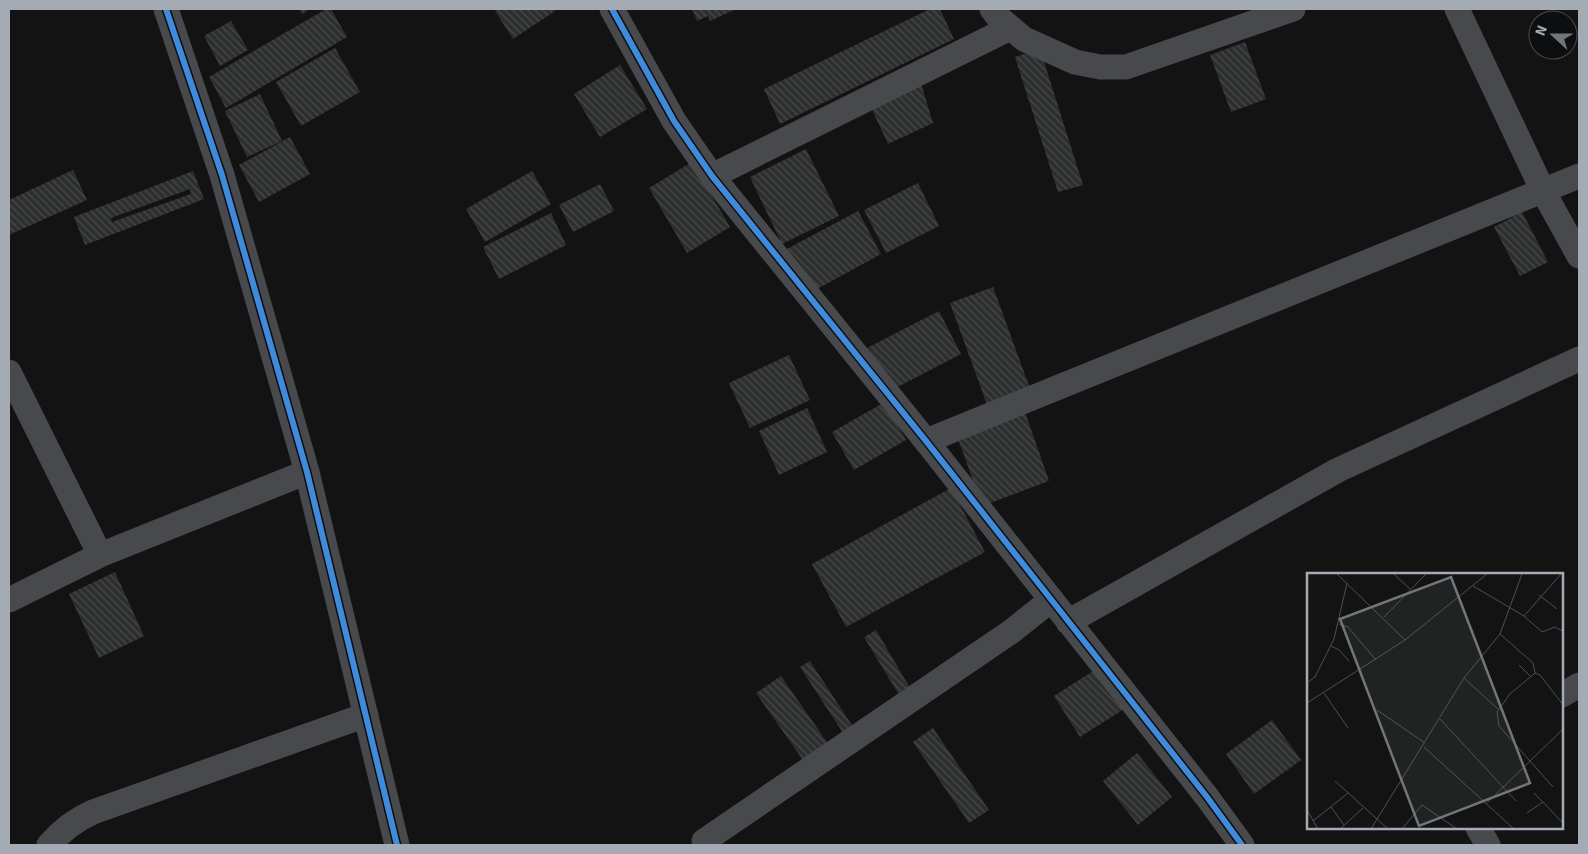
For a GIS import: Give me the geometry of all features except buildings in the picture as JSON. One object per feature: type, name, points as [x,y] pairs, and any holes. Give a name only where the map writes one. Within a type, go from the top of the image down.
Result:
[{"type":"street","points":[[166,9],[222,175],[307,472],[397,845]]},
{"type":"street","points":[[612,9],[674,121],[712,176],[926,441],[1207,797],[1242,845]]},
{"type":"street","points":[[992,9],[1010,28],[1024,39],[1075,62],[1100,67],[1126,67],[1293,9]]},
{"type":"street","points":[[1457,9],[1543,191],[1579,256]]},
{"type":"street","points":[[712,176],[1010,28]]},
{"type":"street","points":[[926,441],[1579,176]]},
{"type":"street","points":[[1068,622],[1338,470],[1579,359]]},
{"type":"street","points":[[9,372],[100,555]]},
{"type":"street","points":[[9,600],[100,555],[307,472]]},
{"type":"street","points":[[704,841],[1012,631],[1051,600]]},
{"type":"street","points":[[1563,694],[1579,685]]},
{"type":"street","points":[[49,845],[76,820],[93,812],[366,715]]},
{"type":"street","points":[[1479,829],[1488,845]]},
{"type":"cycle path","points":[[166,9],[222,175],[307,472],[397,845]]},
{"type":"cycle path","points":[[612,9],[674,121],[712,176],[926,441],[1207,797],[1242,845]]}]
